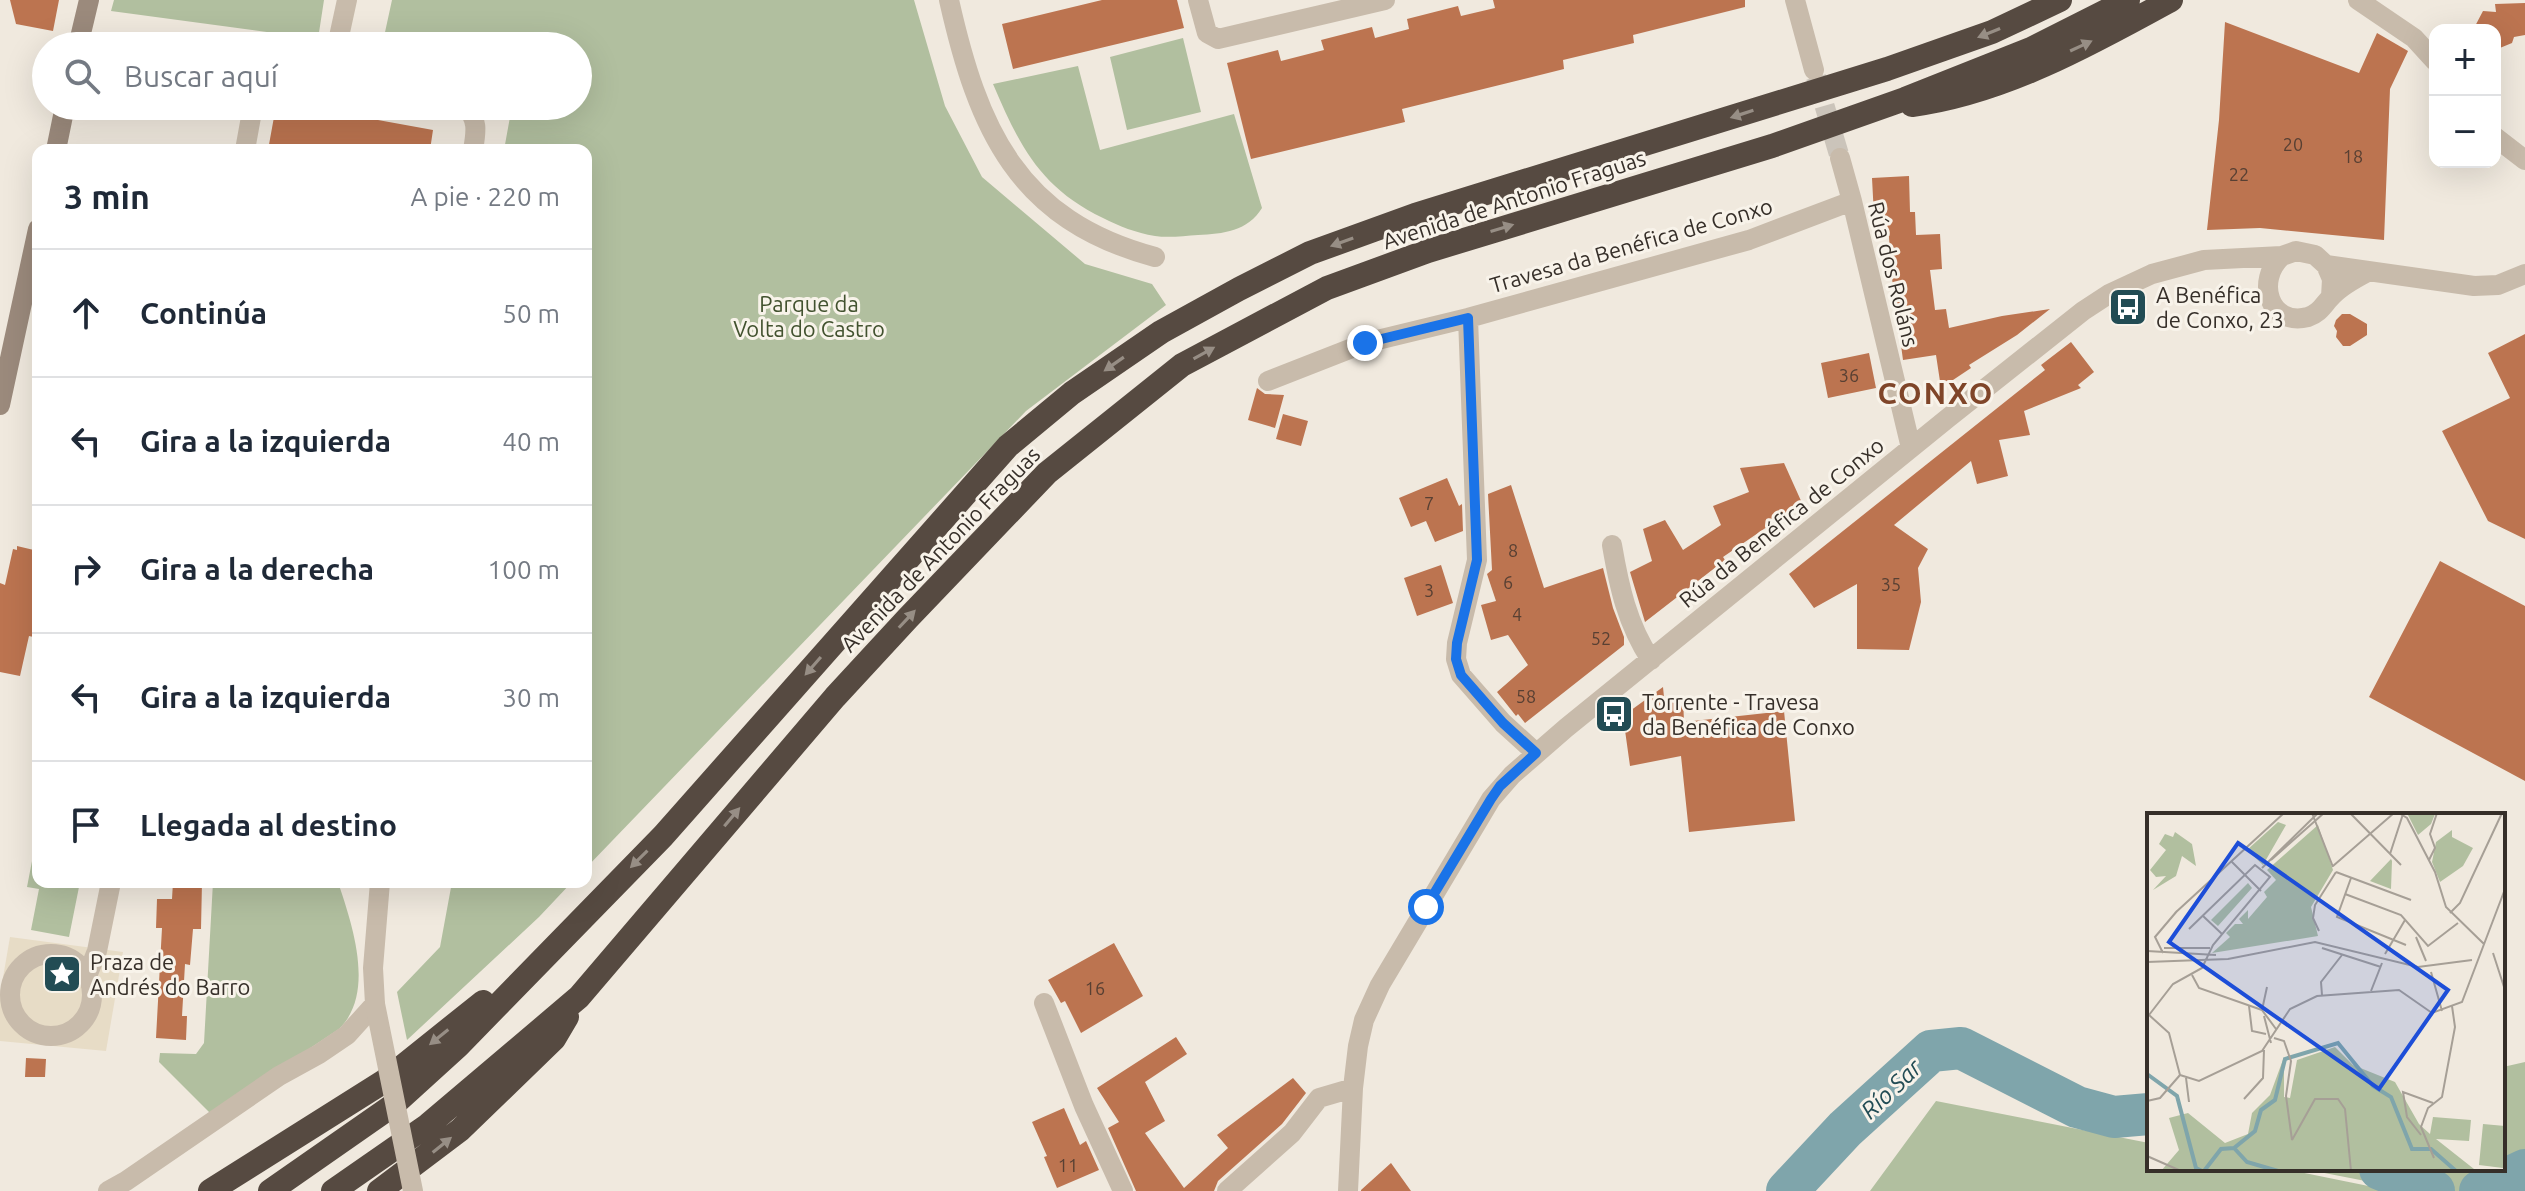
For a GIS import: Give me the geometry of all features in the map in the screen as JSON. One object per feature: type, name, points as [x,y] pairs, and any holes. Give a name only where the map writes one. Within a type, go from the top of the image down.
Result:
[{"type":"highway","name":"Avenida de Antonio Fraguas","points":[[333,1191],[428,1125],[579,997],[835,697],[918,607],[1047,473],[1182,365],[1327,288],[1428,251],[1772,146],[1874,110],[2031,49],[2128,0]]},
{"type":"highway","points":[[1874,110],[1946,100],[2017,75],[2171,0]]},
{"type":"highway","name":"Avenida de Antonio Fraguas","points":[[270,1191],[392,1106],[458,1046],[663,836],[1008,446],[1072,393],[1161,332],[1310,253],[1429,211],[1887,69],[1992,32],[2052,3]]},
{"type":"highway","points":[[210,1191],[383,1082],[565,935]]},
{"type":"highway","points":[[379,1191],[460,1130],[506,1087],[554,1039],[579,997]]},
{"type":"street","points":[[81,32],[89,0]]},
{"type":"street","points":[[340,32],[347,0]]},
{"type":"street","points":[[949,0],[982,110],[1012,168],[1029,189],[1051,208],[1082,228],[1116,247],[1155,257]]},
{"type":"street","points":[[1198,0],[1210,37],[1228,39],[1385,0]]},
{"type":"street","points":[[1795,0],[1814,70]]},
{"type":"street","points":[[2358,0],[2414,38],[2429,54]]},
{"type":"street","points":[[57,144],[62,120]]},
{"type":"street","points":[[246,144],[250,120]]},
{"type":"street","points":[[474,120],[475,140]]},
{"type":"street","points":[[2501,142],[2525,160]]},
{"type":"street","name":"Rúa dos Roláns","points":[[1840,158],[1911,448]]},
{"type":"street","name":"Travesa da Benéfica de Conxo","points":[[1268,381],[1365,343],[1468,318],[1749,240],[1852,201]]},
{"type":"street","name":"Rúa da Benéfica de Conxo","points":[[1348,1191],[1353,1088],[1364,1020],[1380,985],[1500,786],[1536,753],[2083,311],[2130,282],[2176,266],[2228,257],[2282,256],[2296,251],[2309,253],[2326,265],[2485,286],[2510,282],[2525,274]]},
{"type":"street","points":[[2282,256],[2274,263],[2266,280],[2270,300],[2288,316],[2310,316],[2319,312],[2331,297],[2367,272]]},
{"type":"street","points":[[0,405],[32,257]]},
{"type":"street","points":[[2228,257],[2266,280]]},
{"type":"street","points":[[2326,265],[2332,279],[2331,297]]},
{"type":"street","name":"Travesa da Benéfica de Conxo","points":[[1468,318],[1477,560],[1456,659],[1461,675],[1503,723],[1536,753]]},
{"type":"street","points":[[1612,545],[1619,584],[1633,630],[1651,660]]},
{"type":"street","points":[[87,976],[80,965],[69,958],[43,954],[31,959],[21,967],[10,990],[14,1015],[22,1026],[45,1037],[71,1032],[88,1013],[92,1001],[87,976],[97,951],[110,888]]},
{"type":"street","points":[[380,888],[373,968],[375,1004],[413,1191]]},
{"type":"street","points":[[1044,1003],[1084,1106],[1123,1191]]},
{"type":"street","points":[[108,1191],[279,1076],[347,1035],[375,1004]]},
{"type":"street","points":[[1227,1191],[1292,1133],[1319,1098],[1353,1088]]},
{"type":"green space","points":[[114,0],[324,0],[319,32],[266,32],[111,11]]},
{"type":"green space","name":"Parque da Volta do Castro","points":[[392,0],[914,0],[945,106],[982,177],[1085,264],[1152,284],[1166,305],[1026,411],[592,862],[592,144],[505,144],[509,120],[592,120],[592,32],[385,32]]},
{"type":"green space","points":[[1183,38],[1201,112],[1127,130],[1110,57]]},
{"type":"green space","points":[[1078,66],[1100,150],[1234,114],[1262,208],[1256,216],[1250,222],[1226,232],[1155,236],[1109,221],[1063,193],[1034,163],[1012,126],[993,84]]},
{"type":"green space","points":[[32,861],[32,888],[27,887]]},
{"type":"green space","points":[[33,888],[79,888],[69,937],[31,930],[39,889]]},
{"type":"green space","points":[[213,888],[340,888],[354,937],[359,978],[350,1014],[339,1029],[211,1114],[159,1062],[160,1053],[196,1054],[204,1043]]},
{"type":"green space","points":[[451,888],[566,888],[407,1040],[397,992],[440,947]]},
{"type":"green space","points":[[2525,1062],[2525,1191],[2402,1191],[2391,1186],[2314,1171],[2505,1171],[2505,1067]]},
{"type":"green space","points":[[1936,1101],[2147,1143],[2147,1171],[2295,1171],[2393,1191],[1870,1191]]},
{"type":"shaded area","name":"Praza de Andrés do Barro","points":[[10,937],[123,952],[106,1051],[0,1041],[0,995]]},
{"type":"building","points":[[10,0],[59,0],[53,31],[16,24]]},
{"type":"building","points":[[1102,0],[1177,0],[1184,28],[1013,69],[1002,24]]},
{"type":"building","points":[[1493,0],[1745,0],[1745,7],[1633,35],[1634,43],[1563,60],[1564,69],[1402,109],[1405,122],[1251,159],[1227,63],[1278,50],[1281,61],[1324,50],[1321,40],[1372,27],[1375,38],[1409,29],[1407,19],[1458,6],[1461,16],[1495,8]]},
{"type":"building","points":[[2525,3],[2525,35],[2514,37],[2512,43],[2501,48],[2501,24],[2476,24],[2483,11],[2496,12],[2495,4]]},
{"type":"building","points":[[2225,22],[2359,73],[2377,33],[2408,51],[2390,89],[2384,240],[2260,228],[2207,230],[2219,120]]},
{"type":"building","points":[[273,120],[378,120],[433,130],[431,144],[269,144]]},
{"type":"building","points":[[1909,176],[1910,212],[1915,212],[1916,235],[1940,234],[1942,269],[1930,270],[1935,310],[1946,309],[1949,328],[2050,309],[1941,388],[1936,355],[1903,360],[1889,237],[1881,237],[1880,216],[1874,216],[1872,178]]},
{"type":"building","points":[[2342,314],[2350,314],[2367,324],[2367,335],[2350,346],[2343,346],[2336,337],[2334,326]]},
{"type":"building","points":[[2525,334],[2525,539],[2488,521],[2442,431],[2510,398],[2488,353]]},
{"type":"building","points":[[2071,342],[2094,372],[2078,385],[2081,388],[2024,411],[2030,435],[1999,440],[2008,476],[1977,484],[1971,461],[1894,525],[1928,549],[1918,568],[1921,602],[1909,650],[1857,649],[1857,584],[1814,608],[1789,574],[2045,370],[2041,365]]},
{"type":"building","points":[[1869,353],[1876,388],[1828,398],[1821,363]]},
{"type":"building","points":[[1257,388],[1265,394],[1284,395],[1275,428],[1248,420]]},
{"type":"building","points":[[1283,414],[1308,421],[1301,446],[1276,439]]},
{"type":"building","points":[[1784,463],[1802,503],[1723,557],[1725,560],[1645,622],[1630,572],[1652,561],[1643,529],[1665,520],[1683,550],[1721,525],[1713,506],[1749,492],[1740,468]]},
{"type":"building","points":[[1447,478],[1459,506],[1462,504],[1463,531],[1435,542],[1426,521],[1411,527],[1399,498]]},
{"type":"building","points":[[1511,485],[1544,588],[1603,568],[1624,637],[1624,645],[1525,723],[1497,692],[1528,665],[1508,635],[1491,640],[1481,605],[1496,601],[1487,574],[1492,570],[1488,494]]},
{"type":"building","points":[[17,546],[32,550],[32,637],[29,636],[20,676],[0,672],[0,583],[5,585],[13,549],[17,550]]},
{"type":"building","points":[[2440,561],[2525,606],[2525,781],[2369,697]]},
{"type":"building","points":[[1441,565],[1453,603],[1417,616],[1404,578]]},
{"type":"building","points":[[1663,687],[1664,697],[1683,697],[1684,722],[1784,711],[1795,821],[1689,832],[1681,756],[1630,766],[1623,716]]},
{"type":"building","points":[[173,888],[202,888],[201,929],[193,929],[190,965],[185,964],[182,1016],[187,1016],[186,1040],[156,1038],[162,928],[156,928],[157,899],[172,899]]},
{"type":"building","points":[[1114,943],[1143,996],[1081,1033],[1065,1001],[1061,1003],[1048,980]]},
{"type":"building","points":[[1176,1037],[1187,1054],[1145,1082],[1165,1121],[1145,1133],[1184,1188],[1228,1148],[1217,1135],[1293,1078],[1306,1093],[1282,1124],[1218,1181],[1214,1191],[1136,1191],[1108,1128],[1119,1122],[1097,1088]]},
{"type":"building","points":[[26,1058],[46,1059],[45,1077],[25,1077]]},
{"type":"building","points":[[1064,1108],[1080,1145],[1086,1141],[1099,1170],[1057,1188],[1032,1122]]},
{"type":"building","points":[[1391,1163],[1411,1191],[1361,1191],[1361,1190]]},
{"type":"waterway","name":"Río Sar","points":[[1787,1191],[1845,1129],[1931,1051],[1961,1048],[2077,1107],[2114,1117],[2147,1114]]},
{"type":"waterway","name":"Río Sar","points":[[2480,1191],[2525,1170]]},
{"type":"waterway","name":"Río Sar","points":[[2385,1171],[2434,1191]]},
{"type":"tunnel","points":[[1816,77],[1840,158]]},
{"type":"place","name":"A Benéfica de Conxo, 23","points":[[2128,307]]},
{"type":"place","name":"Torrente - Travesa da Benéfica de Conxo","points":[[1614,714]]},
{"type":"place","name":"Praza de Andrés do Barro","points":[[62,974]]},
{"type":"district","name":"CONXO","points":[[1936,393]]},
{"type":"route","points":[[1365,343],[1468,318],[1477,560],[1456,659],[1461,675],[1503,723],[1536,753],[1500,786],[1426,907]]}]
